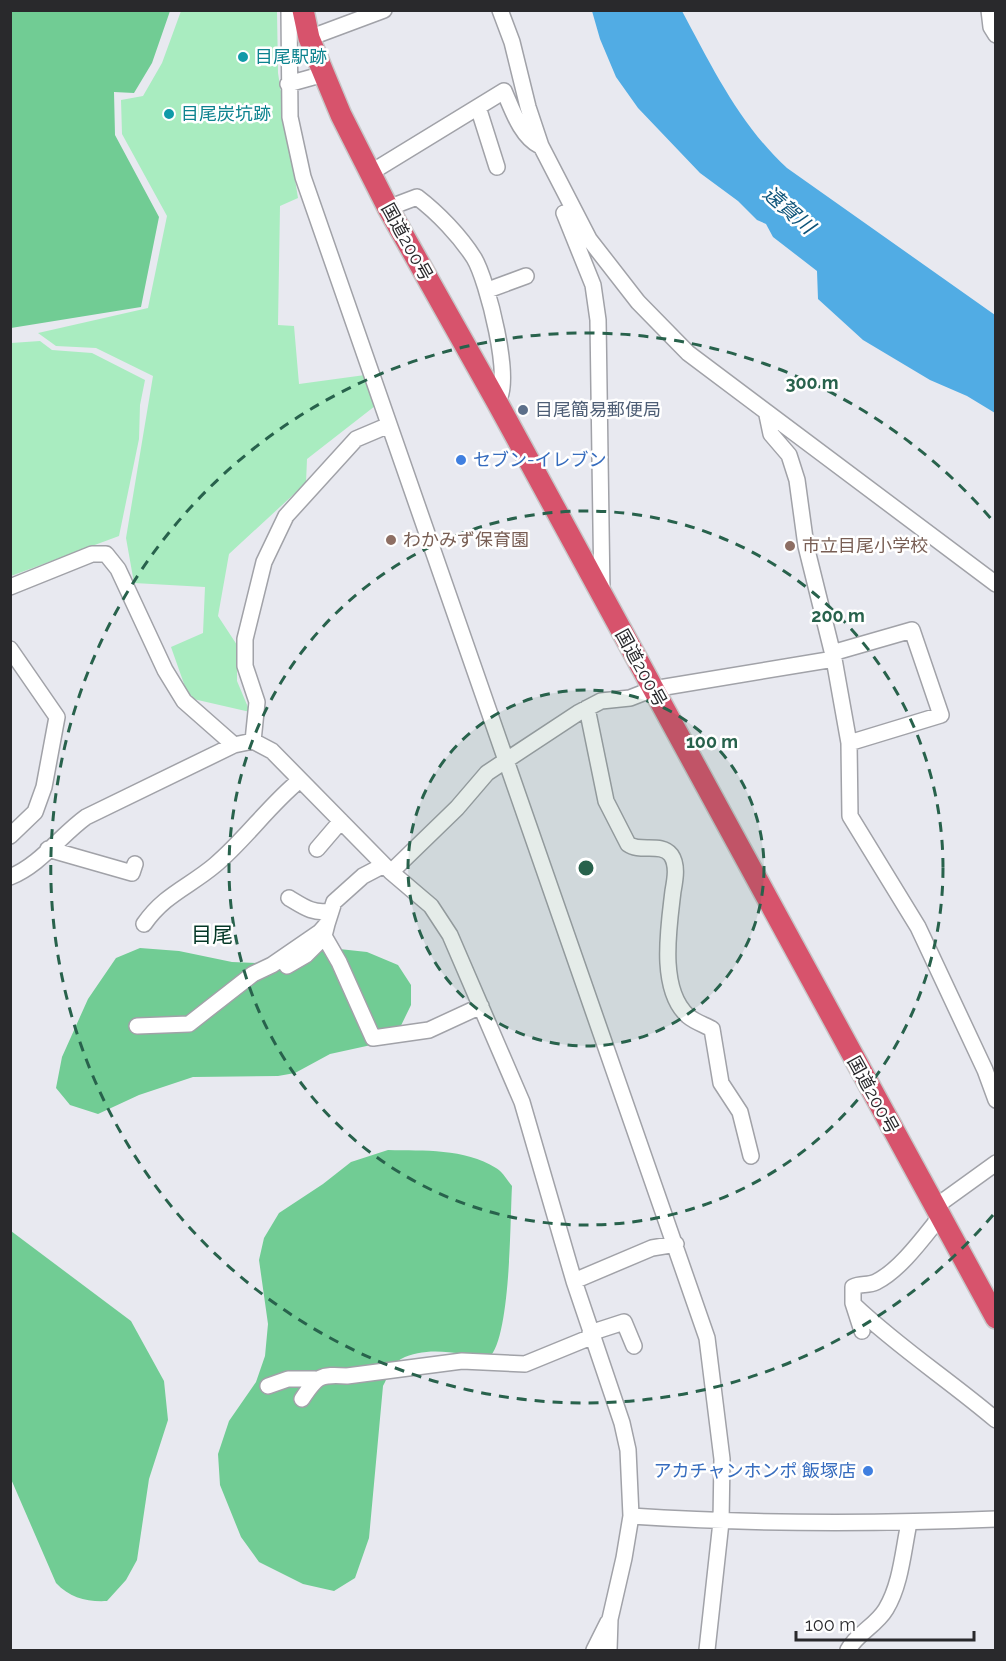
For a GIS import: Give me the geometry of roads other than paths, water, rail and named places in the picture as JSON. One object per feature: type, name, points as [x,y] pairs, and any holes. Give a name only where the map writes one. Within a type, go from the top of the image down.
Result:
[{"type":"highway","name":"国道200号","points":[[303,10],[309,38],[324,74],[388,208],[996,1318]]},
{"type":"street","points":[[289,10],[290,117],[303,177],[697,1304],[713,1372],[722,1459],[721,1522],[707,1650]]},
{"type":"street","points":[[309,38],[384,10]]},
{"type":"street","points":[[500,10],[512,42],[528,108],[556,178],[588,239],[638,302],[688,353],[767,415],[996,584]]},
{"type":"street","points":[[989,10],[991,27],[996,35]]},
{"type":"street","points":[[288,84],[324,74]]},
{"type":"street","points":[[370,173],[504,91],[527,135],[532,142],[542,146]]},
{"type":"street","points":[[478,106],[498,161]]},
{"type":"street","points":[[556,178],[561,205],[593,285],[598,320],[602,599]]},
{"type":"street","points":[[388,208],[417,197],[430,207],[474,259],[488,290],[501,364],[503,390],[496,402]]},
{"type":"street","points":[[488,290],[526,276]]},
{"type":"street","points":[[767,415],[771,435],[789,455],[795,473],[806,546],[833,656],[849,743],[850,816],[918,927],[985,1070],[996,1100]]},
{"type":"street","points":[[253,741],[257,702],[245,666],[246,639],[264,562],[286,516],[340,456],[356,439],[389,425]]},
{"type":"street","points":[[10,587],[92,554],[106,554],[118,568],[165,670],[184,701],[234,745]]},
{"type":"street","points":[[287,966],[306,955],[327,924],[334,902],[347,888],[387,868],[457,808],[487,773],[601,701],[630,698],[653,689],[833,656],[912,630],[940,715],[849,743]]},
{"type":"street","points":[[10,649],[15,665],[57,717],[44,787],[35,812],[10,836]]},
{"type":"street","points":[[587,708],[606,801],[628,844],[633,848],[664,850],[673,860],[675,879],[667,947],[673,986],[678,1001],[687,1016],[712,1029],[721,1083],[740,1112],[751,1156]]},
{"type":"street","points":[[10,876],[19,873],[65,832],[86,817],[234,745],[253,741],[272,751],[387,868],[431,906],[450,935],[522,1102],[574,1281],[622,1423],[628,1458],[631,1516],[610,1619],[609,1650]]},
{"type":"street","points":[[144,924],[157,905],[214,866],[280,795],[300,780]]},
{"type":"street","points":[[317,849],[340,821]]},
{"type":"street","points":[[48,849],[132,873],[135,864]]},
{"type":"street","points":[[289,898],[309,911],[318,913],[327,924],[339,962],[373,1038],[429,1030],[481,1005]]},
{"type":"street","points":[[137,1026],[189,1024],[253,974],[272,965],[327,924]]},
{"type":"street","points":[[862,1331],[854,1305],[853,1287],[859,1283],[876,1282],[915,1248],[937,1212],[996,1162]]},
{"type":"street","points":[[574,1281],[652,1248],[676,1244]]},
{"type":"street","points":[[854,1305],[901,1347],[964,1393],[996,1420]]},
{"type":"street","points":[[268,1386],[288,1379],[315,1379],[328,1375],[347,1376],[462,1361],[525,1364],[624,1322],[634,1346]]},
{"type":"street","points":[[302,1399],[315,1379]]},
{"type":"street","points":[[631,1516],[721,1522],[909,1523],[996,1519]]},
{"type":"street","points":[[848,1650],[860,1634],[886,1609],[898,1580],[909,1523]]},
{"type":"street","points":[[594,1650],[610,1619]]},
{"type":"water","name":"遠賀川","points":[[592,11],[682,11],[716,74],[741,114],[770,151],[787,168],[995,315],[995,413],[967,396],[930,380],[863,340],[818,299],[817,271],[773,237],[766,224],[757,220],[738,201],[700,173],[638,108],[616,77],[600,39]]},
{"type":"place","name":"目尾駅跡","points":[[243,57]]},
{"type":"place","name":"目尾炭坑跡","points":[[169,114]]},
{"type":"place","name":"目尾簡易郵便局","points":[[523,410]]},
{"type":"place","name":"セブン-イレブン","points":[[461,460]]},
{"type":"place","name":"わかみず保育園","points":[[391,540]]},
{"type":"place","name":"市立目尾小学校","points":[[790,546]]},
{"type":"place","name":"アカチャンホンポ 飯塚店","points":[[868,1471]]},
{"type":"district","name":"目尾","points":[[212,935]]}]
